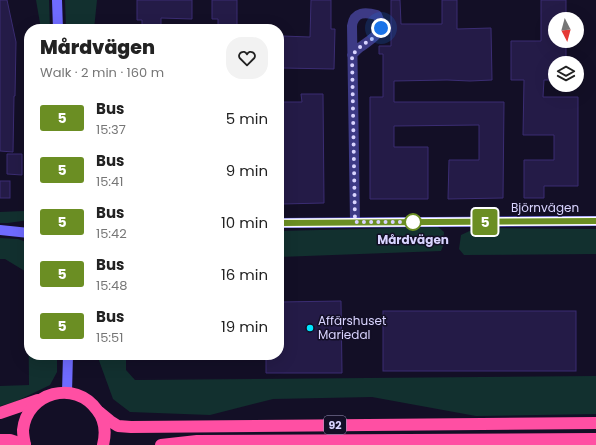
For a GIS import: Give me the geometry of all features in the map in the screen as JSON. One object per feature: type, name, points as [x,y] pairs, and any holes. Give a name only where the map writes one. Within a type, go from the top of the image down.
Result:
[{"type":"highway","points":[[0,413],[55,393],[67,392],[82,396],[94,406],[102,417],[105,428],[103,445]]},
{"type":"highway","points":[[25,445],[23,437],[25,422],[32,408],[43,398]]},
{"type":"highway","name":"92","points":[[99,412],[118,426],[131,427],[596,423]]},
{"type":"highway","name":"92","points":[[161,445],[197,441],[596,439]]},
{"type":"highway","points":[[0,440],[10,440],[25,445]]},
{"type":"street","points":[[58,0],[58,24]]},
{"type":"street","points":[[352,55],[355,222]]},
{"type":"street","name":"Björnvägen","points":[[284,223],[596,221]]},
{"type":"street","points":[[16,231],[24,229]]},
{"type":"street","points":[[0,230],[24,232]]},
{"type":"street","points":[[67,392],[68,360]]},
{"type":"green space","points":[[36,0],[49,0],[50,24],[40,24]]},
{"type":"green space","points":[[65,0],[97,0],[95,24],[66,24]]},
{"type":"green space","points":[[24,211],[24,221],[0,223],[0,212]]},
{"type":"green space","points":[[438,227],[444,232],[441,251],[284,257],[284,231]]},
{"type":"green space","points":[[476,228],[596,229],[596,254],[464,255],[459,249],[461,235]]},
{"type":"green space","points":[[0,238],[18,239],[24,241],[24,271],[5,259],[0,259]]},
{"type":"green space","points":[[29,360],[57,360],[57,372],[50,385],[15,402],[0,406],[0,386],[29,385]]},
{"type":"green space","points":[[99,360],[126,360],[126,370],[135,380],[596,376],[596,414],[476,416],[372,397],[273,399],[210,415],[130,412],[113,399]]},
{"type":"building","points":[[0,0],[7,0],[16,42],[13,152],[0,151]]},
{"type":"building","points":[[137,0],[192,0],[192,19],[161,18],[161,24],[142,24],[142,20],[137,20]]},
{"type":"building","points":[[212,0],[237,0],[237,24],[218,24],[218,19],[212,19]]},
{"type":"building","points":[[311,0],[331,0],[331,29],[335,29],[334,69],[284,68],[284,36],[310,37]]},
{"type":"building","points":[[391,0],[400,0],[401,24],[442,24],[442,0],[457,0],[457,29],[491,28],[492,80],[394,81],[394,102],[504,102],[503,198],[448,199],[449,160],[479,160],[479,125],[394,126],[394,147],[428,147],[428,199],[370,199],[370,97],[383,97],[383,54],[379,54],[379,46],[391,46]]},
{"type":"building","points":[[541,0],[566,0],[566,12],[548,12],[548,48],[566,48],[566,56],[548,56],[548,80],[544,80],[543,97],[578,97],[578,186],[544,186],[544,198],[524,198],[524,160],[554,160],[554,135],[523,135],[524,80],[511,80],[511,41],[541,41]]},
{"type":"building","points":[[301,94],[323,94],[324,203],[284,204],[284,102],[302,102]]},
{"type":"building","points":[[7,154],[22,154],[22,175],[7,174]]},
{"type":"building","points":[[0,181],[10,181],[10,198],[0,198]]},
{"type":"building","name":"Affärshuset Mariedal","points":[[341,301],[342,373],[266,373],[266,360],[284,360],[284,302]]},
{"type":"building","points":[[383,311],[576,311],[576,371],[383,371]]},
{"type":"bus line","name":"5","points":[[284,223],[596,221]]},
{"type":"place","name":"Mårdvägen","points":[[413,222]]},
{"type":"place","name":"Affärshuset Mariedal","points":[[310,328]]},
{"type":"route","points":[[381,28],[377,35],[360,47],[352,55],[355,222],[413,222]]}]
